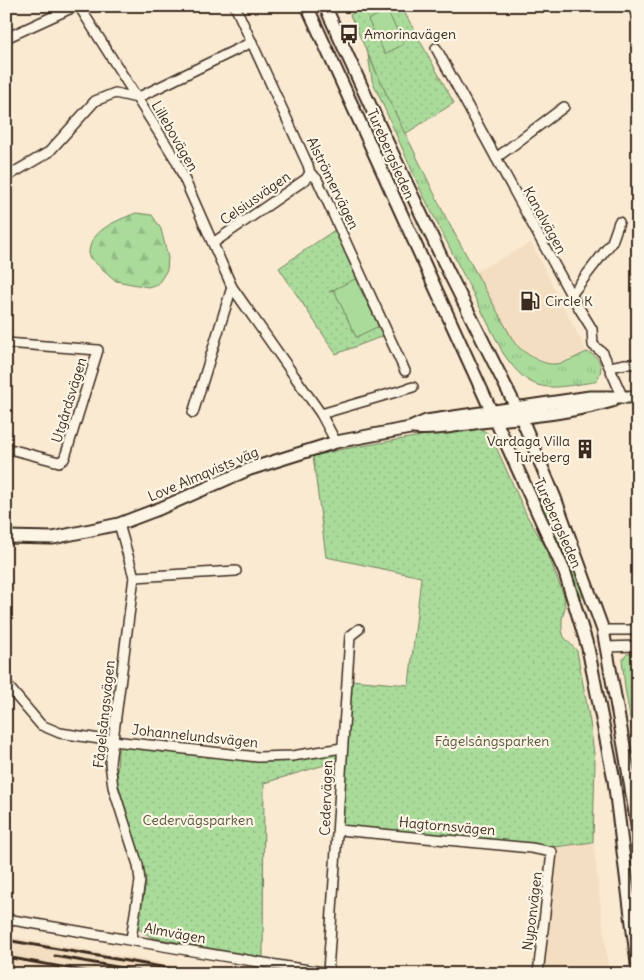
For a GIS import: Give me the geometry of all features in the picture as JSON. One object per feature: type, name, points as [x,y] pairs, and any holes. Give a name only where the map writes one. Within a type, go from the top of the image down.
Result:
[{"type":"main road","name":"Turebergsleden","points":[[308,6],[565,573],[588,648],[614,780],[638,971]]},
{"type":"main road","name":"Turebergsleden","points":[[325,6],[444,262],[519,412],[555,498],[603,630],[638,831]]},
{"type":"main road","name":"Love Almqvists väg","points":[[6,537],[53,538],[119,524],[161,508],[250,469],[336,442],[410,428],[429,430],[590,397],[638,397]]},
{"type":"main road","points":[[584,635],[603,630]]},
{"type":"main road","points":[[588,648],[606,647]]},
{"type":"street","points":[[6,38],[78,6]]},
{"type":"street","name":"Lillebovägen","points":[[78,6],[176,160],[232,287],[322,414],[336,442]]},
{"type":"street","name":"Alströmervägen","points":[[235,6],[310,173],[317,179],[405,371]]},
{"type":"street","points":[[631,6],[638,16]]},
{"type":"street","points":[[6,177],[49,152],[95,101],[115,93],[137,98],[252,42]]},
{"type":"street","name":"Kanalvägen","points":[[436,48],[571,295],[592,329],[593,345],[603,353],[623,398]]},
{"type":"street","points":[[496,158],[564,108]]},
{"type":"street","name":"Celsiusvägen","points":[[213,243],[306,179],[310,173]]},
{"type":"street","points":[[571,295],[612,242],[618,222]]},
{"type":"street","points":[[193,413],[232,287]]},
{"type":"street","name":"Utgårdsvägen","points":[[6,343],[98,350],[64,459],[59,462],[6,448]]},
{"type":"street","points":[[610,367],[638,364]]},
{"type":"street","points":[[322,414],[413,387]]},
{"type":"street","name":"Fågelsångsvägen","points":[[119,524],[134,577],[110,763],[113,787],[138,865],[140,880],[131,939]]},
{"type":"street","points":[[134,577],[236,571]]},
{"type":"street","name":"Cedervägen","points":[[328,972],[339,830],[342,748],[350,636],[359,629]]},
{"type":"street","points":[[603,630],[638,630]]},
{"type":"street","points":[[606,647],[638,646]]},
{"type":"street","name":"Johannelundsvägen","points":[[6,684],[41,725],[60,734],[258,757],[292,756],[342,748]]},
{"type":"street","name":"Hagtornsvägen","points":[[339,830],[531,848],[552,852]]},
{"type":"street","name":"Nyponvägen","points":[[538,974],[552,852]]},
{"type":"street","name":"Almvägen","points":[[6,919],[131,939],[267,964],[339,974]]},
{"type":"shaded area","points":[[531,243],[587,352],[554,365],[522,351],[514,342],[475,272]]},
{"type":"shaded area","points":[[593,842],[609,974],[540,974],[555,847]]},
{"type":"shaded area","points":[[6,936],[225,974],[26,974],[6,970]]},
{"type":"green space","points":[[365,6],[401,6],[454,103],[405,134],[350,15]]},
{"type":"green space","points":[[387,10],[404,44],[385,54],[368,20]]},
{"type":"green space","points":[[368,55],[445,216],[514,342],[532,357],[549,364],[562,363],[587,352],[592,354],[599,361],[601,369],[595,382],[553,387],[533,383],[523,377],[503,353],[422,193],[372,80]]},
{"type":"green space","points":[[136,213],[152,215],[161,229],[168,258],[167,270],[158,284],[148,287],[116,281],[89,257],[93,240],[104,228]]},
{"type":"green space","points":[[336,229],[386,335],[336,354],[279,268]]},
{"type":"green space","points":[[355,279],[379,326],[356,337],[334,290],[329,292]]},
{"type":"green space","name":"Fågelsångsparken","points":[[468,428],[482,430],[492,438],[527,516],[545,546],[564,596],[565,608],[562,630],[564,637],[577,651],[595,762],[593,842],[555,847],[343,826],[340,820],[350,680],[409,685],[421,577],[326,557],[313,456]]},
{"type":"green space","points":[[540,496],[560,534],[585,595],[579,598],[566,558],[536,497]]},
{"type":"green space","points":[[627,654],[638,654],[638,765],[622,660]]},
{"type":"green space","name":"Cedervägsparken","points":[[122,746],[257,761],[291,760],[338,751],[338,761],[264,783],[263,959],[151,937],[137,928],[146,883],[117,780],[118,750]]},
{"type":"railway","points":[[6,940],[202,974]]},
{"type":"railway","points":[[55,956],[139,971]]},
{"type":"railway","points":[[6,957],[101,974]]},
{"type":"place","name":"Amorinavägen","points":[[349,34]]},
{"type":"place","name":"Circle K","points":[[530,301]]},
{"type":"place","name":"Vardaga Villa Tureberg","points":[[585,449]]}]
